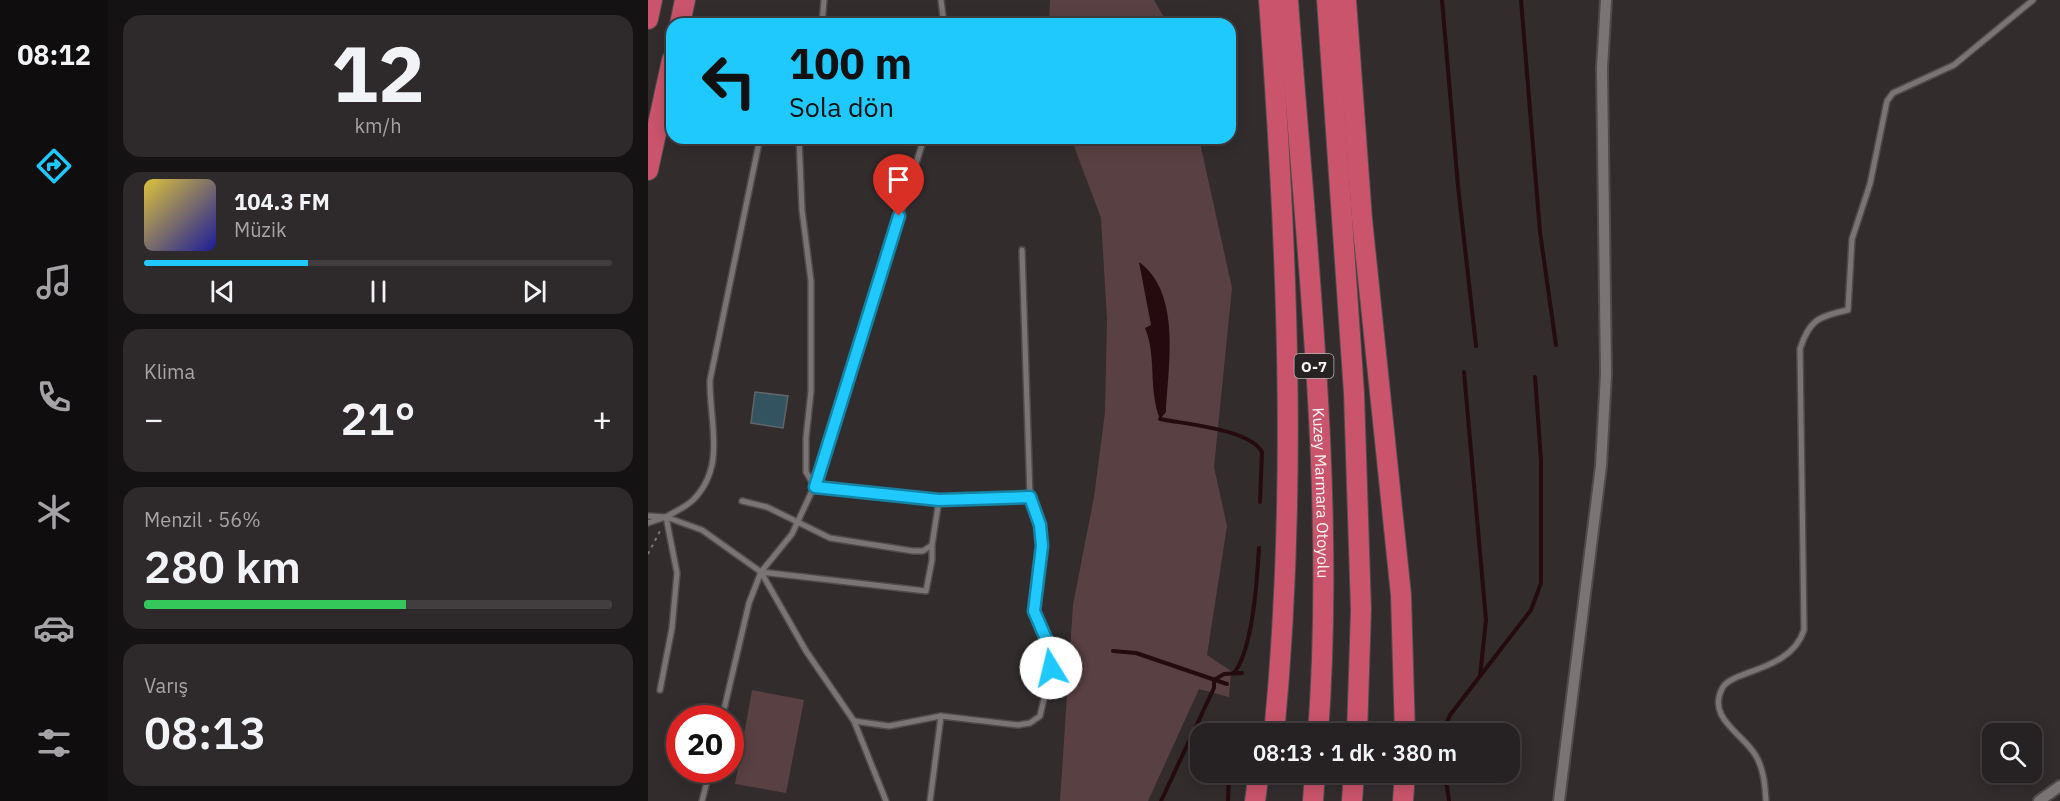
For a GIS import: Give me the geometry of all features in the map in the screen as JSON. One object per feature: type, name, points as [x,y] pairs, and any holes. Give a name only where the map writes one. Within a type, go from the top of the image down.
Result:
[{"type":"highway","points":[[648,19],[652,0]]},
{"type":"highway","points":[[681,18],[685,0]]},
{"type":"highway","points":[[1269,0],[1289,347],[1287,525],[1275,723]]},
{"type":"highway","name":"Kuzey Marmara Otoyolu","points":[[1288,0],[1318,425],[1322,630],[1318,723]]},
{"type":"highway","name":"O-7","points":[[1327,0],[1354,393],[1359,508],[1361,610],[1357,723]]},
{"type":"highway","points":[[1346,0],[1362,219],[1396,547],[1403,638],[1405,723]]},
{"type":"highway","points":[[648,170],[666,88]]},
{"type":"highway","points":[[1396,547],[1410,609],[1415,723]]},
{"type":"highway","points":[[1269,723],[1278,680]]},
{"type":"highway","points":[[1255,801],[1257,783]]},
{"type":"highway","points":[[1267,801],[1269,783]]},
{"type":"highway","points":[[1313,801],[1314,783]]},
{"type":"highway","points":[[1352,801],[1353,783]]},
{"type":"highway","points":[[1403,801],[1404,783]]},
{"type":"highway","points":[[1415,783],[1415,801]]},
{"type":"street","points":[[1559,801],[1601,466],[1606,374],[1602,68],[1606,0]]},
{"type":"street","points":[[2039,801],[2060,786]]},
{"type":"lane","points":[[822,18],[824,0]]},
{"type":"lane","points":[[941,0],[943,18]]},
{"type":"lane","points":[[1766,801],[1758,759],[1746,742],[1725,723],[1720,694],[1726,683],[1731,680],[1763,669],[1778,660],[1797,645],[1804,630],[1800,380],[1800,349],[1803,337],[1815,321],[1824,315],[1848,310],[1852,239],[1870,184],[1887,101],[1893,93],[1954,65],[2034,0]]},
{"type":"lane","points":[[648,524],[666,517],[693,501],[706,483],[716,454],[710,406],[710,380],[759,144]]},
{"type":"lane","points":[[799,144],[802,210],[811,281],[811,391],[806,438],[806,472],[815,487]]},
{"type":"lane","points":[[725,705],[749,603],[761,572],[792,534],[815,487],[922,144]]},
{"type":"lane","points":[[854,721],[889,726],[941,716],[1018,725],[1030,723],[1040,716],[1051,668],[1050,648],[1034,611],[1042,546],[1040,525],[1030,497],[1022,250]]},
{"type":"lane","points":[[815,487],[939,500],[1030,497]]},
{"type":"lane","points":[[761,572],[926,591],[939,500]]},
{"type":"lane","points":[[742,501],[767,507],[830,538],[913,551],[923,551],[932,545]]},
{"type":"lane","points":[[648,516],[666,517],[702,530],[761,572],[806,651],[854,721],[886,801]]},
{"type":"lane","points":[[660,690],[672,628],[677,573],[666,517]]},
{"type":"lane","points":[[930,801],[941,716]]},
{"type":"lane","points":[[702,801],[707,783]]},
{"type":"path","points":[[648,554],[666,517]]},
{"type":"shaded area","points":[[1050,0],[1154,0],[1164,18],[1049,18]]},
{"type":"shaded area","points":[[1073,144],[1200,144],[1232,288],[1214,467],[1227,526],[1207,655],[1231,671],[1229,697],[1199,689],[1148,801],[1060,801],[1073,605],[1094,497],[1105,412],[1107,319],[1101,218]]},
{"type":"shaded area","points":[[1139,262],[1153,276],[1162,292],[1167,311],[1169,374],[1166,412],[1160,419],[1154,396],[1151,350],[1145,328],[1151,325]]},
{"type":"shaded area","points":[[752,690],[804,700],[786,793],[735,784],[744,783],[744,734]]},
{"type":"building","points":[[755,392],[788,396],[783,428],[751,423]]},
{"type":"waterway","points":[[1442,0],[1458,186],[1476,346]]},
{"type":"waterway","points":[[1521,0],[1540,232],[1556,345]]},
{"type":"waterway","points":[[1464,372],[1486,620],[1480,676]]},
{"type":"waterway","points":[[1447,723],[1450,715],[1531,610],[1541,583],[1541,460],[1535,377]]},
{"type":"waterway","points":[[1160,419],[1216,429],[1255,444],[1262,452],[1260,502]]},
{"type":"waterway","points":[[1234,673],[1246,648],[1250,631],[1259,548]]},
{"type":"waterway","points":[[1113,651],[1136,653],[1227,684]]},
{"type":"waterway","points":[[1214,680],[1224,674],[1242,673]]},
{"type":"waterway","points":[[1161,801],[1214,688],[1214,681]]},
{"type":"waterway","points":[[1228,801],[1229,783]]},
{"type":"waterway","points":[[1447,783],[1449,801]]},
{"type":"route","points":[[899,216],[815,487],[939,500],[1030,497],[1040,525],[1042,546],[1034,611],[1050,648],[1051,668]]}]
